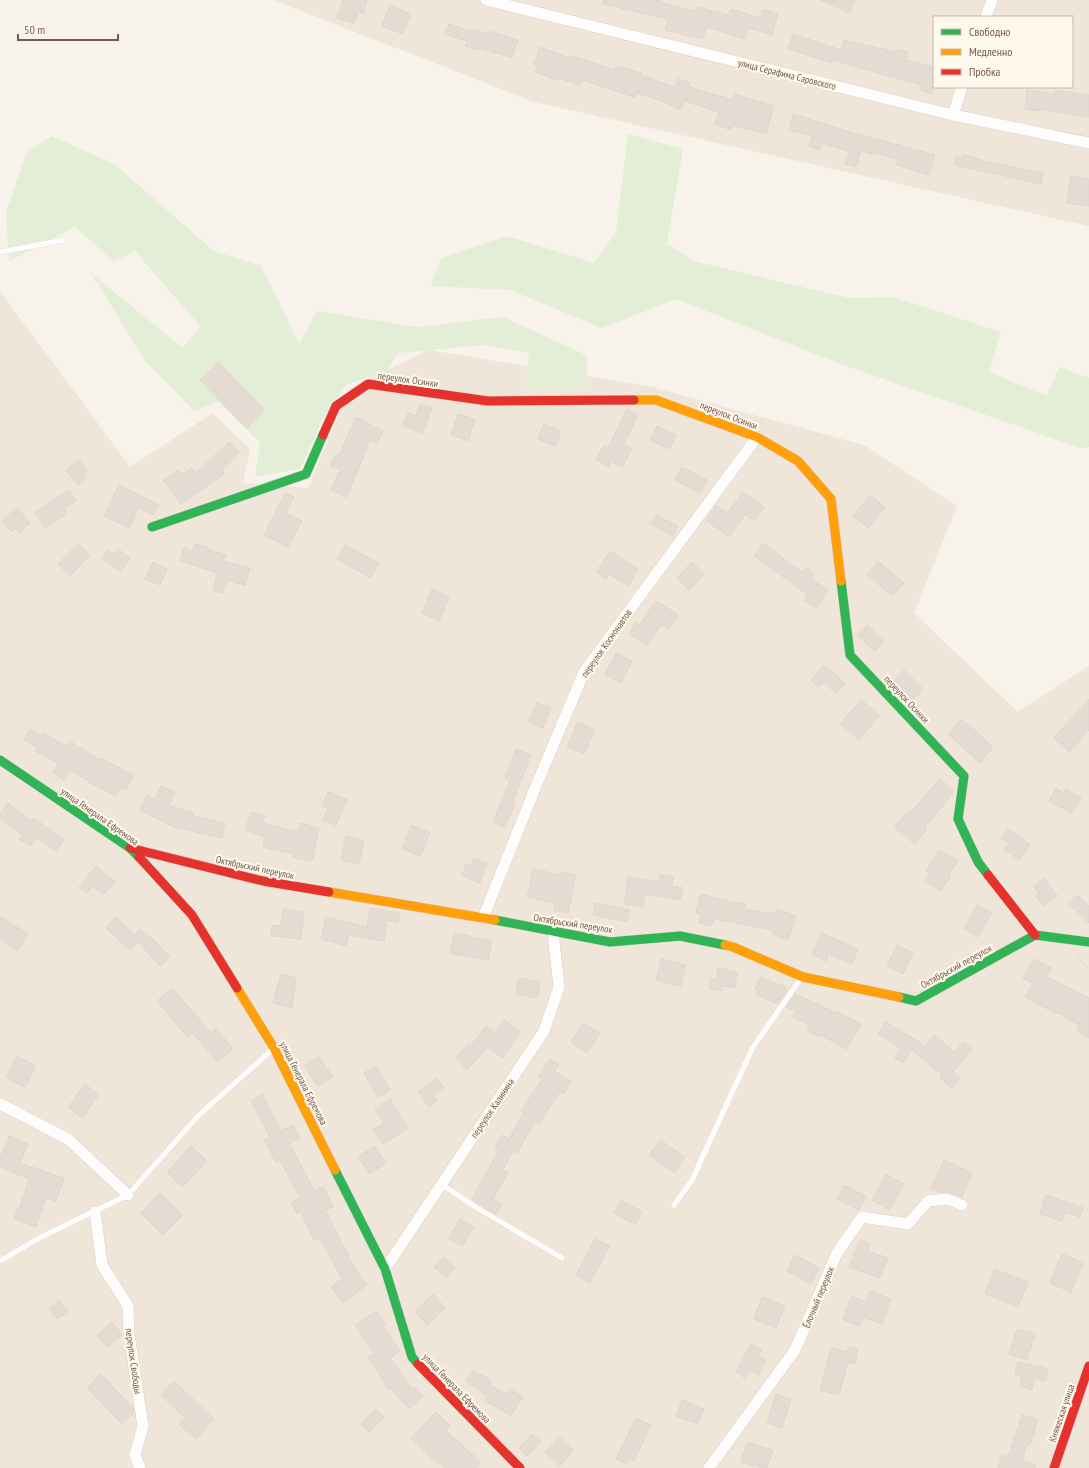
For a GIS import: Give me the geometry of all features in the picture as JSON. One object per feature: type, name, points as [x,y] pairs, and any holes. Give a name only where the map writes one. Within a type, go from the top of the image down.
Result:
[{"type":"street","name":"улица Серафима Саровского","points":[[486,0],[953,115],[1089,143]]},
{"type":"street","points":[[986,16],[992,0]]},
{"type":"street","points":[[953,115],[962,88]]},
{"type":"street","name":"переулок Осинки","points":[[152,527],[306,474],[336,406],[368,384],[488,401],[656,400],[757,437],[798,461],[831,499],[850,656],[964,776],[958,819],[978,862],[1034,935]]},
{"type":"street","name":"переулок Космонавтов","points":[[483,918],[584,672],[757,437]]},
{"type":"street","name":"улица Генерала Ефремова","points":[[0,760],[130,848],[192,915],[274,1048],[385,1269],[412,1357],[520,1468]]},
{"type":"street","name":"Октябрьский переулок","points":[[130,848],[263,881],[483,918],[610,942],[680,936],[733,947],[802,977],[916,1001],[1034,935]]},
{"type":"street","name":"переулок Калинина","points":[[385,1269],[544,1031],[559,987],[553,932]]},
{"type":"street","points":[[1034,935],[1089,942]]},
{"type":"street","points":[[0,1104],[68,1139],[128,1194]]},
{"type":"street","name":"Ёлочный переулок","points":[[709,1468],[795,1350],[837,1253],[862,1217],[908,1224],[928,1201],[947,1199],[962,1205]]},
{"type":"street","name":"переулок Свободы","points":[[95,1212],[102,1265],[128,1306],[128,1334],[143,1426],[135,1455],[140,1468]]},
{"type":"street","name":"Княжеская улица","points":[[1054,1468],[1081,1399],[1089,1366]]},
{"type":"lane","points":[[0,252],[64,240]]},
{"type":"lane","points":[[674,1205],[692,1180],[753,1047],[802,977]]},
{"type":"lane","points":[[0,1261],[42,1237],[95,1212],[128,1194],[198,1116],[274,1048]]},
{"type":"lane","points":[[441,1184],[477,1208],[562,1258]]},
{"type":"shaded area","points":[[273,0],[1089,0],[1089,226],[534,102]]},
{"type":"shaded area","points":[[0,291],[130,467],[213,413],[250,449],[243,483],[308,488],[350,388],[429,350],[652,387],[864,445],[957,506],[914,613],[1018,712],[1089,666],[1089,1468],[0,1468]]},
{"type":"green space","points":[[628,134],[683,149],[667,244],[697,262],[849,298],[893,297],[1001,332],[989,372],[1047,396],[1059,367],[1089,378],[1089,447],[1080,448],[841,364],[676,299],[602,328],[510,290],[431,286],[441,258],[507,236],[594,263],[616,232]]},
{"type":"green space","points":[[52,136],[114,164],[214,251],[261,266],[299,344],[317,311],[418,327],[503,317],[586,355],[588,387],[525,390],[529,353],[485,345],[399,353],[386,372],[347,384],[324,417],[300,469],[255,477],[260,443],[219,402],[194,411],[146,362],[91,273],[183,348],[200,326],[135,251],[114,261],[75,227],[9,261],[6,213],[26,153]]},
{"type":"building","points":[[343,0],[367,0],[363,14],[358,12],[354,23],[337,18]]},
{"type":"building","points":[[603,0],[660,0],[660,2],[697,12],[698,7],[729,15],[731,9],[760,18],[763,9],[778,14],[772,35],[748,28],[745,39],[706,27],[703,39],[665,30],[668,19],[603,4]]},
{"type":"building","points":[[819,0],[855,0],[850,13]]},
{"type":"building","points":[[390,5],[411,14],[403,34],[382,26]]},
{"type":"building","points":[[449,24],[470,31],[470,29],[489,34],[490,31],[518,40],[512,58],[480,48],[479,50],[465,46],[467,41],[445,34]]},
{"type":"building","points":[[793,34],[841,50],[844,40],[896,52],[897,49],[908,52],[906,60],[933,67],[934,88],[931,94],[920,90],[921,85],[832,60],[831,63],[788,49]]},
{"type":"building","points":[[540,47],[573,59],[574,56],[615,70],[616,66],[642,73],[641,75],[675,87],[678,79],[690,83],[689,87],[733,100],[735,94],[774,106],[766,134],[733,125],[731,130],[715,124],[719,112],[684,101],[681,110],[669,105],[669,103],[636,93],[635,97],[582,80],[580,85],[558,78],[557,80],[535,72],[538,65],[534,64]]},
{"type":"building","points":[[1027,90],[1055,94],[1055,90],[1089,95],[1089,117],[1041,109],[1040,111],[1025,109]]},
{"type":"building","points":[[793,114],[854,133],[935,155],[929,175],[896,165],[898,159],[876,153],[876,155],[861,151],[856,167],[845,164],[849,152],[822,143],[820,150],[809,146],[812,136],[789,130]]},
{"type":"building","points":[[963,155],[983,161],[1043,173],[1041,184],[955,165],[956,157],[963,158]]},
{"type":"building","points":[[1071,176],[1089,179],[1089,206],[1067,203]]},
{"type":"building","points":[[218,362],[265,410],[247,428],[200,380]]},
{"type":"building","points":[[420,404],[432,408],[423,433],[403,426],[408,413],[416,416]]},
{"type":"building","points":[[627,409],[638,415],[624,444],[632,449],[622,467],[611,461],[608,467],[596,460],[604,446],[608,448]]},
{"type":"building","points":[[458,414],[475,420],[468,441],[451,435]]},
{"type":"building","points":[[356,417],[383,431],[377,443],[370,440],[347,497],[331,490],[340,470],[330,466],[335,455],[339,456]]},
{"type":"building","points":[[544,424],[561,431],[556,446],[538,439]]},
{"type":"building","points":[[657,426],[676,435],[670,449],[650,440]]},
{"type":"building","points":[[229,442],[239,453],[222,470],[225,473],[181,504],[163,480],[178,470],[182,475],[192,468],[196,473]]},
{"type":"building","points":[[79,460],[87,471],[83,475],[86,479],[78,485],[66,470]]},
{"type":"building","points":[[682,467],[707,480],[700,493],[675,480]]},
{"type":"building","points":[[119,485],[159,505],[153,515],[139,508],[129,528],[104,516]]},
{"type":"building","points":[[69,490],[76,501],[64,509],[67,514],[45,528],[35,512]]},
{"type":"building","points":[[743,492],[764,507],[754,521],[745,514],[729,537],[706,520],[716,505],[727,513]]},
{"type":"building","points":[[285,493],[294,497],[286,513],[302,521],[288,547],[264,535]]},
{"type":"building","points":[[870,495],[885,507],[869,528],[853,516]]},
{"type":"building","points":[[17,508],[30,523],[19,533],[16,528],[12,532],[2,521]]},
{"type":"building","points":[[656,515],[678,526],[673,536],[651,524]]},
{"type":"building","points":[[763,543],[803,573],[806,567],[815,574],[811,579],[828,590],[816,608],[804,600],[807,594],[754,556]]},
{"type":"building","points":[[78,544],[90,555],[70,576],[58,564]]},
{"type":"building","points":[[195,544],[226,555],[224,561],[250,568],[245,585],[227,580],[223,593],[213,590],[217,573],[180,561],[184,548],[192,551]]},
{"type":"building","points":[[345,545],[379,563],[371,578],[337,559]]},
{"type":"building","points":[[118,549],[130,558],[121,572],[102,558],[108,550],[115,554]]},
{"type":"building","points":[[610,551],[638,569],[628,586],[609,574],[606,579],[596,572]]},
{"type":"building","points":[[878,561],[904,583],[893,596],[867,575]]},
{"type":"building","points":[[153,562],[167,569],[160,585],[145,579]]},
{"type":"building","points":[[692,562],[704,574],[689,590],[677,578]]},
{"type":"building","points":[[432,589],[449,597],[439,621],[422,613]]},
{"type":"building","points":[[656,601],[678,615],[669,629],[661,624],[648,645],[629,634],[636,622],[640,625]]},
{"type":"building","points":[[867,625],[884,640],[875,651],[857,635]]},
{"type":"building","points":[[616,653],[632,661],[621,683],[605,675]]},
{"type":"building","points":[[824,665],[845,683],[836,693],[823,682],[819,687],[811,680]]},
{"type":"building","points":[[904,670],[923,689],[912,701],[892,682]]},
{"type":"building","points":[[1089,699],[1089,730],[1069,752],[1054,738]]},
{"type":"building","points":[[861,700],[880,715],[859,740],[840,724]]},
{"type":"building","points":[[537,703],[551,708],[543,728],[528,722]]},
{"type":"building","points":[[962,719],[993,747],[980,763],[948,734]]},
{"type":"building","points":[[578,722],[595,730],[584,754],[567,747]]},
{"type":"building","points":[[30,729],[42,736],[44,733],[68,747],[71,742],[100,760],[101,758],[133,775],[126,790],[121,787],[116,796],[88,782],[89,781],[70,770],[64,780],[53,772],[58,764],[35,751],[37,747],[24,740]]},
{"type":"building","points":[[516,749],[531,755],[513,802],[515,803],[505,827],[493,822],[510,780],[505,778]]},
{"type":"building","points":[[940,779],[953,790],[952,795],[925,827],[927,829],[915,844],[894,827],[907,812],[909,814]]},
{"type":"building","points":[[161,786],[175,792],[169,806],[194,813],[193,816],[225,823],[222,838],[174,827],[140,810],[147,795],[155,799]]},
{"type":"building","points":[[1056,788],[1064,793],[1066,789],[1081,798],[1072,813],[1049,801]]},
{"type":"building","points":[[328,792],[347,799],[336,825],[323,820],[328,808],[322,806]]},
{"type":"building","points":[[8,803],[32,821],[34,818],[64,840],[56,851],[36,837],[30,846],[19,839],[22,835],[0,819],[0,813]]},
{"type":"building","points":[[251,812],[265,816],[262,823],[298,832],[300,823],[319,828],[312,861],[292,857],[293,854],[263,847],[265,837],[245,830]]},
{"type":"building","points":[[411,825],[430,832],[421,856],[402,849]]},
{"type":"building","points":[[1008,829],[1030,844],[1020,860],[1004,850],[1009,843],[1001,838]]},
{"type":"building","points":[[346,836],[364,841],[359,864],[341,860]]},
{"type":"building","points":[[939,850],[958,861],[949,874],[951,875],[941,891],[925,881],[930,873],[926,871]]},
{"type":"building","points":[[474,858],[487,863],[480,883],[462,876],[466,864],[471,866]]},
{"type":"building","points":[[96,866],[115,882],[103,895],[93,887],[87,893],[79,887]]},
{"type":"building","points":[[533,869],[561,875],[562,872],[576,875],[568,913],[554,910],[555,903],[527,897]]},
{"type":"building","points":[[660,874],[673,877],[672,886],[683,888],[680,900],[645,894],[643,907],[624,904],[628,877],[659,882]]},
{"type":"building","points":[[1044,878],[1057,895],[1043,906],[1036,896],[1039,893],[1033,886]]},
{"type":"building","points":[[701,894],[745,904],[744,909],[775,914],[777,909],[796,916],[788,940],[772,934],[773,930],[714,919],[712,926],[699,923],[701,915],[696,913]]},
{"type":"building","points":[[1077,895],[1089,906],[1089,923],[1068,904]]},
{"type":"building","points":[[595,903],[630,910],[627,922],[593,915]]},
{"type":"building","points":[[977,905],[992,913],[978,937],[964,928]]},
{"type":"building","points":[[370,908],[400,913],[398,922],[387,920],[384,941],[349,935],[346,946],[321,939],[326,917],[367,927]]},
{"type":"building","points":[[283,909],[304,912],[301,939],[271,936],[272,925],[281,926]]},
{"type":"building","points":[[0,916],[28,934],[17,951],[0,939]]},
{"type":"building","points":[[116,917],[135,935],[140,929],[155,941],[170,957],[160,966],[138,941],[130,950],[106,928]]},
{"type":"building","points":[[454,933],[492,941],[488,960],[450,953]]},
{"type":"building","points":[[821,933],[858,949],[852,964],[828,954],[826,961],[812,955]]},
{"type":"building","points":[[897,945],[913,953],[903,974],[887,966]]},
{"type":"building","points":[[661,959],[686,965],[681,986],[656,980]]},
{"type":"building","points":[[1034,959],[1052,968],[1047,977],[1089,998],[1089,1038],[1076,1030],[1079,1025],[1025,997],[1033,983],[1023,978]]},
{"type":"building","points":[[718,968],[737,972],[735,988],[723,986],[722,991],[710,989],[711,978],[716,979]]},
{"type":"building","points":[[281,974],[296,978],[292,1008],[273,1003]]},
{"type":"building","points":[[760,977],[786,987],[785,989],[787,991],[778,1004],[756,995],[758,990],[755,989]]},
{"type":"building","points":[[519,978],[540,982],[537,998],[516,994]]},
{"type":"building","points":[[172,988],[211,1033],[216,1028],[233,1049],[217,1062],[193,1033],[188,1038],[157,1001]]},
{"type":"building","points":[[795,994],[837,1013],[838,1012],[861,1024],[847,1049],[820,1035],[819,1036],[807,1031],[810,1025],[793,1017],[796,1011],[786,1007]]},
{"type":"building","points":[[504,1020],[521,1032],[502,1058],[488,1047],[467,1070],[455,1058],[468,1044],[471,1046],[486,1026],[495,1033]]},
{"type":"building","points":[[885,1021],[925,1046],[934,1035],[955,1052],[963,1042],[972,1049],[953,1072],[960,1078],[952,1088],[940,1078],[942,1075],[912,1050],[904,1063],[895,1058],[901,1048],[878,1034]]},
{"type":"building","points":[[583,1023],[600,1033],[587,1053],[571,1042]]},
{"type":"building","points":[[17,1056],[36,1066],[25,1087],[6,1078]]},
{"type":"building","points":[[318,1056],[333,1076],[318,1086],[304,1066]]},
{"type":"building","points":[[550,1059],[559,1064],[554,1071],[571,1082],[564,1094],[560,1091],[539,1124],[535,1121],[517,1153],[513,1151],[503,1170],[508,1172],[493,1199],[502,1205],[496,1215],[472,1199],[499,1150],[495,1148],[502,1135],[509,1139],[523,1114],[521,1112],[542,1079],[538,1077]]},
{"type":"building","points":[[376,1066],[390,1090],[378,1097],[364,1073]]},
{"type":"building","points":[[437,1078],[444,1088],[434,1096],[437,1100],[429,1107],[418,1092]]},
{"type":"building","points":[[84,1084],[99,1094],[83,1118],[68,1108]]},
{"type":"building","points":[[262,1094],[281,1131],[293,1125],[300,1138],[290,1144],[314,1191],[324,1187],[333,1207],[325,1210],[357,1272],[367,1285],[343,1303],[331,1287],[342,1279],[320,1238],[314,1240],[301,1212],[297,1214],[291,1202],[300,1198],[280,1160],[276,1162],[264,1140],[270,1137],[251,1101]]},
{"type":"building","points":[[390,1099],[408,1128],[383,1144],[373,1130],[384,1123],[375,1109]]},
{"type":"building","points":[[9,1136],[28,1144],[20,1163],[64,1178],[56,1201],[46,1198],[36,1227],[14,1219],[29,1179],[0,1167],[0,1158]]},
{"type":"building","points":[[660,1140],[685,1157],[675,1173],[649,1155]]},
{"type":"building","points":[[191,1146],[207,1161],[182,1187],[167,1172]]},
{"type":"building","points":[[374,1146],[386,1163],[370,1174],[358,1157]]},
{"type":"building","points":[[944,1160],[972,1173],[962,1197],[949,1192],[942,1193],[931,1188]]},
{"type":"building","points":[[886,1174],[904,1184],[890,1210],[872,1200]]},
{"type":"building","points":[[844,1185],[866,1196],[859,1210],[837,1199]]},
{"type":"building","points":[[160,1193],[183,1215],[163,1235],[141,1213]]},
{"type":"building","points":[[1046,1195],[1083,1208],[1080,1217],[1065,1212],[1062,1221],[1040,1214]]},
{"type":"building","points":[[621,1200],[642,1212],[636,1225],[614,1213]]},
{"type":"building","points":[[460,1219],[474,1227],[462,1246],[448,1238]]},
{"type":"building","points":[[595,1239],[610,1246],[590,1283],[576,1275]]},
{"type":"building","points":[[860,1240],[870,1244],[868,1251],[888,1258],[880,1278],[849,1267]]},
{"type":"building","points":[[1062,1254],[1083,1263],[1071,1292],[1050,1283]]},
{"type":"building","points":[[795,1255],[819,1268],[811,1284],[787,1271]]},
{"type":"building","points":[[443,1257],[455,1267],[446,1278],[434,1267]]},
{"type":"building","points":[[994,1269],[1028,1282],[1018,1307],[985,1294]]},
{"type":"building","points":[[870,1291],[891,1299],[882,1324],[863,1317],[860,1326],[843,1320],[851,1296],[866,1302]]},
{"type":"building","points":[[433,1294],[445,1308],[427,1325],[415,1311]]},
{"type":"building","points":[[762,1297],[785,1306],[776,1328],[754,1319]]},
{"type":"building","points":[[59,1300],[68,1311],[58,1319],[49,1309]]},
{"type":"building","points":[[376,1311],[386,1324],[383,1326],[400,1351],[390,1358],[412,1389],[414,1387],[423,1396],[410,1409],[390,1388],[388,1389],[368,1357],[374,1353],[355,1325]]},
{"type":"building","points":[[112,1322],[122,1335],[107,1347],[97,1335]]},
{"type":"building","points":[[1017,1329],[1035,1334],[1027,1360],[1009,1354]]},
{"type":"building","points":[[751,1344],[762,1349],[758,1356],[766,1360],[759,1375],[749,1370],[745,1378],[736,1372]]},
{"type":"building","points":[[848,1347],[858,1349],[855,1364],[848,1362],[839,1395],[820,1390],[831,1348],[847,1352]]},
{"type":"building","points":[[1018,1362],[1048,1369],[1045,1381],[1035,1378],[1032,1390],[1020,1386],[1022,1377],[1015,1375]]},
{"type":"building","points":[[473,1371],[480,1376],[482,1374],[491,1381],[489,1384],[508,1395],[511,1390],[523,1397],[511,1416],[486,1401],[488,1397],[466,1381]]},
{"type":"building","points":[[101,1374],[133,1408],[134,1413],[122,1424],[87,1388]]},
{"type":"building","points":[[174,1381],[214,1419],[196,1439],[179,1424],[185,1418],[161,1395]]},
{"type":"building","points":[[776,1394],[791,1399],[782,1428],[767,1423]]},
{"type":"building","points":[[682,1400],[704,1409],[698,1424],[676,1416]]},
{"type":"building","points":[[375,1409],[384,1417],[369,1432],[361,1424]]},
{"type":"building","points":[[436,1412],[450,1426],[446,1431],[481,1462],[476,1468],[446,1468],[440,1463],[439,1465],[411,1438]]},
{"type":"building","points":[[1022,1415],[1038,1420],[1030,1445],[1027,1444],[1022,1461],[1036,1465],[1035,1468],[998,1468],[1002,1455],[1008,1457]]},
{"type":"building","points":[[636,1418],[651,1425],[634,1461],[629,1459],[627,1464],[616,1459]]},
{"type":"building","points":[[532,1434],[541,1442],[527,1456],[519,1448]]},
{"type":"building","points":[[559,1437],[573,1450],[560,1466],[545,1453]]},
{"type":"building","points":[[747,1442],[773,1450],[767,1468],[741,1462]]},
{"type":"traffic: fast","points":[[152,527],[306,474],[323,435]]},
{"type":"traffic: fast","points":[[841,581],[850,655],[964,776],[958,819],[978,862],[988,875]]},
{"type":"traffic: fast","points":[[0,760],[130,848],[139,857]]},
{"type":"traffic: fast","points":[[495,920],[610,942],[680,936],[725,945]]},
{"type":"traffic: fast","points":[[899,997],[916,1001],[1035,935],[1089,942]]},
{"type":"traffic: fast","points":[[335,1170],[385,1269],[412,1357],[418,1364]]},
{"type":"traffic: slow","points":[[634,400],[656,400],[757,437],[798,461],[831,499],[841,581]]},
{"type":"traffic: slow","points":[[329,892],[495,920]]},
{"type":"traffic: slow","points":[[725,945],[803,977],[899,997]]},
{"type":"traffic: slow","points":[[237,988],[274,1048],[335,1170]]},
{"type":"traffic: jam","points":[[323,435],[336,406],[368,384],[488,401],[634,400]]},
{"type":"traffic: jam","points":[[130,848],[263,881],[329,892]]},
{"type":"traffic: jam","points":[[139,857],[192,915],[237,988]]},
{"type":"traffic: jam","points":[[988,875],[1035,935]]},
{"type":"traffic: jam","points":[[418,1364],[520,1468]]},
{"type":"traffic: jam","points":[[1054,1468],[1089,1366]]}]
